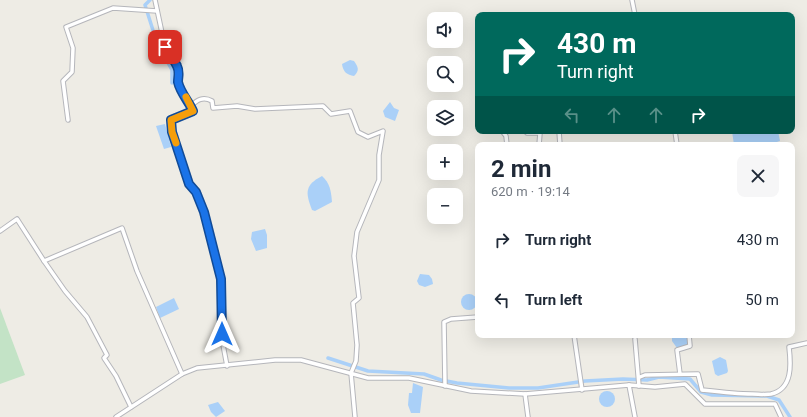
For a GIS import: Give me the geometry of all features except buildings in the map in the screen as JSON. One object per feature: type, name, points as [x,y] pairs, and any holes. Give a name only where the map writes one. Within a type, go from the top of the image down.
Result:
[{"type":"street","points":[[156,0],[165,47],[168,54],[177,64],[179,72],[178,81],[193,111],[171,120],[172,132],[189,184],[196,192],[204,212],[221,279],[222,334],[227,365]]},
{"type":"street","points":[[632,0],[634,12]]},
{"type":"street","points":[[68,120],[63,81],[68,78],[72,72],[73,48],[66,27],[113,8],[157,11]]},
{"type":"street","points":[[191,106],[198,100],[207,98],[212,101],[213,108],[237,106],[255,109],[323,106],[331,114],[350,111],[358,132],[368,137],[382,130],[379,155],[379,180],[357,232],[354,256],[359,298],[353,303],[357,345],[356,361],[351,373],[355,417]]},
{"type":"street","points":[[0,231],[17,219],[65,291],[87,317],[107,355],[104,358],[116,376],[131,407]]},
{"type":"street","points":[[44,261],[122,228],[137,271],[182,374]]},
{"type":"street","points":[[445,385],[444,322],[451,319],[475,316]]},
{"type":"street","points":[[574,338],[582,390]]},
{"type":"street","points":[[680,374],[677,350],[690,346],[689,338]]},
{"type":"street","points":[[635,339],[640,377],[639,385]]},
{"type":"street","points":[[640,377],[645,375],[698,374],[702,390],[738,394],[770,394],[780,390],[788,379],[791,360],[789,347],[807,343]]},
{"type":"street","points":[[116,417],[182,374],[197,368],[275,360],[301,360],[368,378],[409,378],[471,391],[525,394],[629,385],[655,387],[685,384],[704,404],[775,404],[781,417]]},
{"type":"street","points":[[629,385],[635,417]]},
{"type":"street","points":[[525,394],[528,417]]},
{"type":"green space","points":[[0,308],[25,375],[0,384]]},
{"type":"water","points":[[350,60],[354,61],[358,70],[354,76],[349,75],[343,69],[342,64]]},
{"type":"water","points":[[390,102],[394,108],[399,110],[395,121],[385,117],[383,111]]},
{"type":"water","points":[[165,124],[171,147],[164,149],[156,126]]},
{"type":"water","points":[[732,134],[779,134],[780,141],[777,142],[734,142]]},
{"type":"water","points":[[322,176],[327,181],[330,188],[332,202],[315,211],[312,210],[308,198],[308,190],[316,179]]},
{"type":"water","points":[[265,229],[267,235],[267,248],[256,251],[251,239],[252,232]]},
{"type":"water","points":[[420,274],[429,275],[433,284],[425,287],[419,285],[417,281]]},
{"type":"water","points":[[469,294],[474,297],[475,306],[472,309],[466,309],[462,305],[462,299],[466,295]]},
{"type":"water","points":[[174,298],[179,309],[160,318],[156,307]]},
{"type":"water","points":[[672,338],[687,338],[688,344],[677,348],[672,341]]},
{"type":"water","points":[[720,357],[726,360],[728,371],[727,373],[718,376],[715,374],[712,361]]},
{"type":"water","points":[[413,383],[423,387],[420,413],[411,413],[408,405],[409,393],[412,393]]},
{"type":"water","points":[[607,391],[613,393],[615,399],[613,405],[607,407],[601,405],[599,399],[601,393]]},
{"type":"water","points":[[218,402],[225,411],[216,417],[211,412],[208,405]]},
{"type":"waterway","points":[[150,0],[145,5],[157,43],[172,70],[172,83]]},
{"type":"waterway","points":[[328,358],[368,371],[424,374],[441,380],[457,383],[509,388],[538,388],[585,381],[623,379],[647,380],[659,377],[690,379],[701,392],[712,395],[767,396],[779,400],[790,417]]},
{"type":"slow traffic","points":[[176,143],[172,132],[171,120],[193,111],[186,97]]},
{"type":"route","points":[[165,47],[168,54],[177,64],[179,72],[178,81],[193,111],[171,120],[172,132],[189,184],[196,192],[204,212],[221,279],[222,334]]}]
